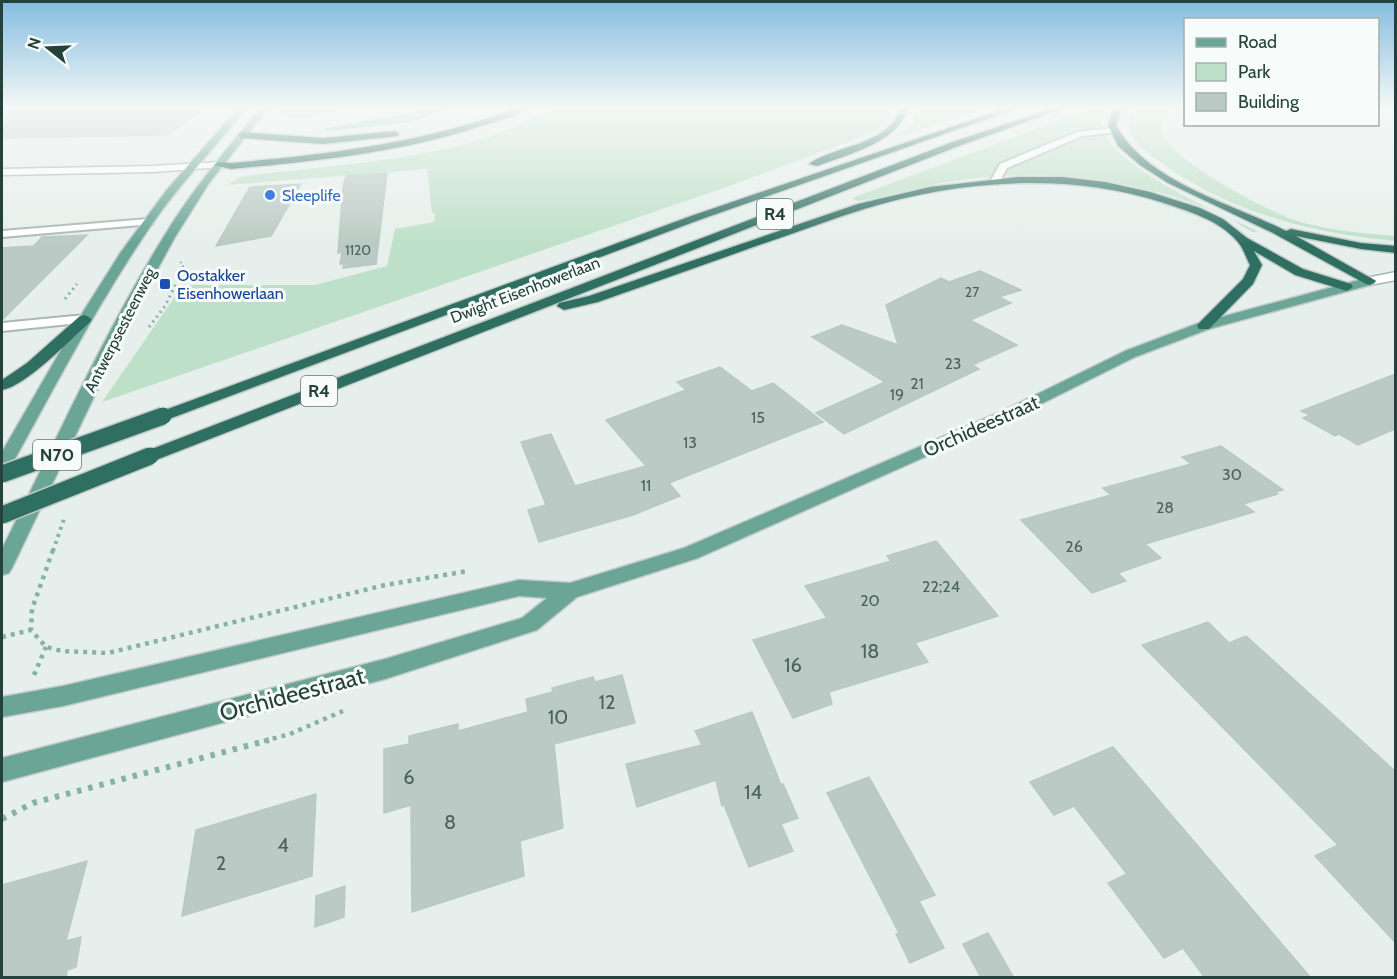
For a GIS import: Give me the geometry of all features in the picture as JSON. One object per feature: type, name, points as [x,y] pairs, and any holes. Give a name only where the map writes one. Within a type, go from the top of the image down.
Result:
[{"type":"highway","points":[[219,165],[235,160],[292,153]]},
{"type":"highway","points":[[219,165],[277,162],[346,153]]},
{"type":"highway","points":[[724,209],[765,184],[840,153]]},
{"type":"highway","name":"Dwight Eisenhowerlaan","points":[[2,474],[881,153]]},
{"type":"highway","name":"Dwight Eisenhowerlaan","points":[[2,515],[935,153]]},
{"type":"highway","points":[[1131,153],[1143,163],[1203,198],[1370,281]]},
{"type":"highway","points":[[487,325],[593,299],[862,206],[930,190],[995,182],[1062,180],[1136,191],[1196,210],[1219,221],[1243,240],[1299,272],[1347,287]]},
{"type":"highway","points":[[1246,218],[1298,234],[1395,250]]},
{"type":"highway","points":[[1204,326],[1249,281],[1256,266],[1243,240]]},
{"type":"highway","points":[[2,386],[32,366],[85,319]]},
{"type":"main road","name":"Antwerpsesteenweg","points":[[2,466],[85,319],[148,222],[203,153]]},
{"type":"main road","name":"Antwerpsesteenweg","points":[[2,568],[131,305],[169,237],[228,153]]},
{"type":"main road","name":"Orchideestraat","points":[[2,707],[74,693],[519,588],[570,591],[691,553],[1022,408],[1130,354],[1204,326],[1370,281]]},
{"type":"main road","name":"Orchideestraat","points":[[2,770],[153,732],[407,662],[529,624],[570,591]]},
{"type":"street","points":[[2,172],[219,165]]},
{"type":"street","name":"Orchideestraat","points":[[1370,281],[1395,276]]},
{"type":"lane","points":[[995,182],[1003,166],[1035,153]]},
{"type":"lane","points":[[2,234],[148,222]]},
{"type":"lane","points":[[2,327],[85,319]]},
{"type":"path","points":[[144,333],[162,313],[181,275],[183,266],[174,254]]},
{"type":"path","points":[[66,512],[32,609],[31,630],[46,647],[62,651],[108,653],[385,585],[476,570]]},
{"type":"path","points":[[2,637],[31,630]]},
{"type":"green space","points":[[428,153],[819,153],[732,185],[102,402],[183,285],[315,285],[387,266],[395,229],[434,222],[435,213],[432,213],[427,169],[227,185],[239,177]]},
{"type":"green space","points":[[973,153],[1120,153],[1166,186],[1221,214],[1156,192],[1122,184],[1087,178],[1052,176],[982,177],[858,201],[852,198]]},
{"type":"green space","points":[[1148,153],[1179,153],[1209,176],[1244,196],[1302,223],[1395,236],[1395,241],[1301,226],[1271,217],[1212,193],[1184,178]]},
{"type":"green space","points":[[1226,217],[1241,224],[1259,232],[1253,232]]},
{"type":"building","points":[[387,173],[376,264],[343,268],[344,264],[340,264],[342,252],[338,253],[343,187],[346,176]]},
{"type":"building","points":[[301,184],[271,236],[216,246],[250,187]]},
{"type":"building","points":[[87,235],[2,320],[2,248],[34,246],[42,237]]},
{"type":"building","points":[[980,271],[1021,290],[999,297],[1011,303],[970,320],[1017,345],[972,365],[979,369],[844,434],[816,413],[885,382],[812,337],[842,325],[898,345],[886,305],[941,278],[949,282]]},
{"type":"building","points":[[720,367],[752,391],[773,383],[823,422],[669,483],[680,496],[633,515],[539,542],[528,510],[546,505],[521,442],[551,434],[575,486],[646,466],[606,420],[686,390],[677,382]]},
{"type":"building","points":[[1395,374],[1395,429],[1358,445],[1339,434],[1335,436],[1303,418],[1310,415],[1301,411]]},
{"type":"building","points":[[1221,446],[1283,490],[1275,492],[1278,494],[1243,504],[1254,512],[1145,544],[1161,558],[1118,573],[1126,581],[1092,593],[1021,520],[1111,495],[1103,488],[1191,464],[1182,457]]},
{"type":"building","points":[[936,541],[998,616],[915,643],[928,662],[829,692],[832,704],[793,718],[753,640],[827,618],[805,586],[891,561],[887,556]]},
{"type":"building","points":[[1208,622],[1229,643],[1246,636],[1395,771],[1395,942],[1315,856],[1338,845],[1142,645]]},
{"type":"building","points":[[622,675],[635,723],[554,744],[563,828],[520,841],[524,876],[412,912],[411,805],[384,813],[384,749],[409,744],[409,736],[458,724],[458,731],[528,712],[526,699],[553,692],[552,688],[593,677],[595,682]]},
{"type":"building","points":[[752,712],[781,785],[783,784],[798,818],[781,824],[793,851],[749,867],[724,805],[722,806],[716,780],[637,807],[626,764],[702,745],[695,731]]},
{"type":"building","points":[[1113,747],[1311,978],[1205,978],[1183,948],[1164,958],[1108,883],[1127,874],[1074,806],[1054,815],[1030,782]]},
{"type":"building","points":[[869,777],[935,895],[919,901],[944,948],[910,963],[896,934],[899,933],[827,793]]},
{"type":"building","points":[[316,794],[312,876],[182,916],[196,830]]},
{"type":"building","points":[[87,861],[66,941],[81,937],[76,967],[67,970],[66,978],[2,978],[2,885]]},
{"type":"building","points":[[345,886],[344,917],[315,927],[316,896]]},
{"type":"building","points":[[988,933],[1014,978],[981,978],[963,944]]},
{"type":"place","name":"Sleeplife","points":[[270,195]]},
{"type":"place","name":"Oostakker Eisenhowerlaan","points":[[165,284]]}]
